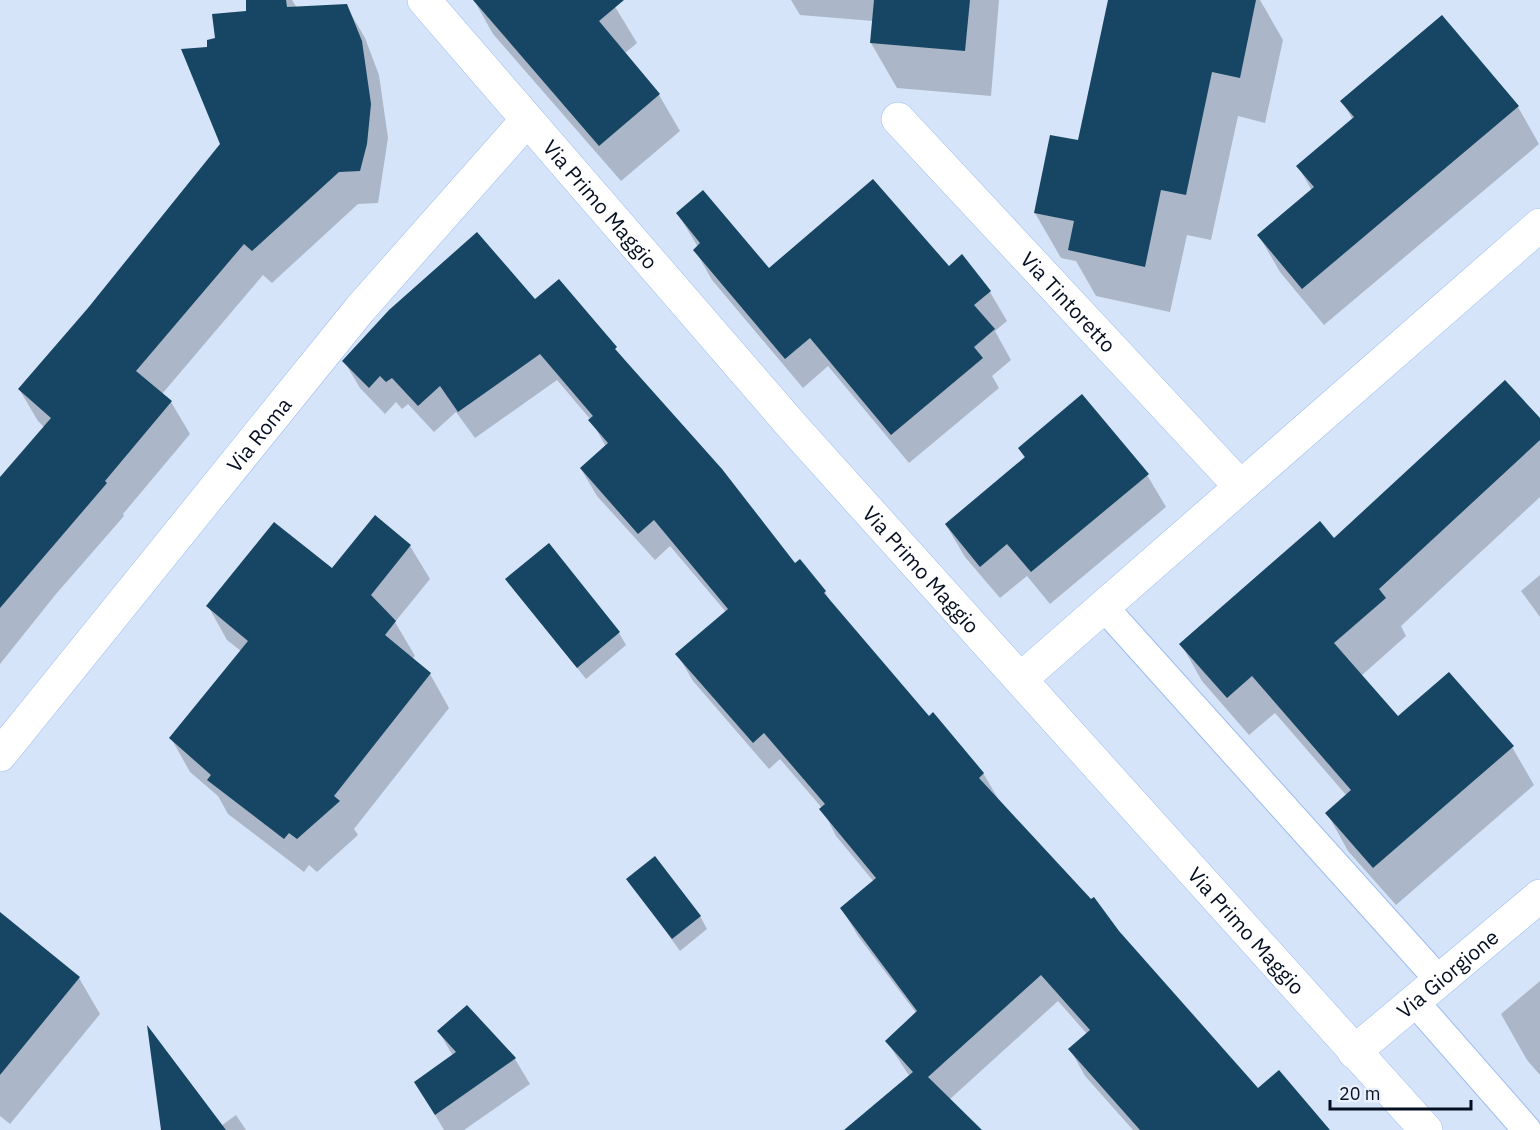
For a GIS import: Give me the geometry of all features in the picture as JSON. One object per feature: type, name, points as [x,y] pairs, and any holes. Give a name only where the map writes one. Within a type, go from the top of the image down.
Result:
[{"type":"street","name":"Via Primo Maggio","points":[[424,0],[794,428],[1022,678],[1426,1130]]},
{"type":"street","name":"Via Tintoretto","points":[[898,119],[1240,486]]},
{"type":"street","name":"Via Roma","points":[[0,755],[360,309],[527,120]]},
{"type":"street","points":[[1022,678],[1540,225]]},
{"type":"street","name":"Via Giorgione","points":[[1354,1052],[1540,896]]},
{"type":"lane","points":[[1103,606],[1440,981]]},
{"type":"lane","points":[[1414,1001],[1527,1130]]},
{"type":"building","points":[[246,0],[286,0],[287,7],[347,4],[362,41],[371,104],[367,144],[360,171],[339,172],[252,251],[244,244],[136,371],[172,401],[105,481],[107,483],[0,608],[0,477],[51,418],[18,389],[88,308],[220,144],[181,49],[207,47],[207,40],[215,38],[212,14],[246,11]]},
{"type":"building","points":[[473,0],[624,0],[599,21],[660,94],[599,146]]},
{"type":"building","points":[[874,0],[970,0],[965,51],[870,43]]},
{"type":"building","points":[[1108,0],[1256,0],[1240,78],[1212,72],[1186,195],[1161,190],[1145,267],[1068,250],[1074,221],[1034,213],[1050,135],[1078,140]]},
{"type":"building","points":[[1442,15],[1519,106],[1302,289],[1257,235],[1314,187],[1296,166],[1354,117],[1340,101]]},
{"type":"building","points":[[873,179],[949,266],[962,254],[991,291],[974,305],[995,329],[974,347],[983,358],[891,435],[810,338],[785,359],[693,250],[700,243],[676,213],[703,190],[769,268]]},
{"type":"building","points":[[477,232],[535,299],[559,279],[617,347],[615,349],[722,469],[795,563],[800,559],[826,591],[824,593],[929,716],[933,712],[984,773],[979,778],[1091,899],[1094,897],[1119,931],[1258,1088],[1279,1070],[1330,1130],[1140,1130],[1068,1049],[1090,1030],[1041,975],[928,1077],[982,1130],[844,1130],[913,1072],[885,1041],[917,1011],[840,908],[876,878],[819,809],[825,804],[764,733],[753,743],[675,654],[728,609],[654,520],[638,534],[580,468],[608,443],[588,420],[593,416],[540,354],[458,412],[440,386],[418,406],[392,378],[386,382],[380,376],[369,388],[342,361],[389,310]]},
{"type":"building","points":[[1505,380],[1540,418],[1540,440],[1379,589],[1386,598],[1334,643],[1398,716],[1449,672],[1514,746],[1373,868],[1325,813],[1351,790],[1252,676],[1227,698],[1179,644],[1320,521],[1334,538]]},
{"type":"building","points":[[1082,394],[1149,474],[1031,572],[1007,544],[980,567],[945,524],[1025,457],[1018,448]]},
{"type":"building","points":[[375,515],[411,545],[371,595],[396,621],[385,635],[431,673],[334,796],[340,801],[297,839],[289,833],[284,839],[207,780],[211,775],[169,738],[248,641],[206,606],[274,522],[332,568]]},
{"type":"building","points":[[549,543],[620,632],[577,668],[505,579]]},
{"type":"building","points":[[655,856],[701,916],[672,939],[626,879]]},
{"type":"building","points":[[0,912],[80,977],[0,1075]]},
{"type":"building","points":[[467,1005],[516,1058],[435,1115],[414,1082],[456,1052],[437,1031]]},
{"type":"building","points":[[147,1025],[226,1130],[161,1130]]}]
